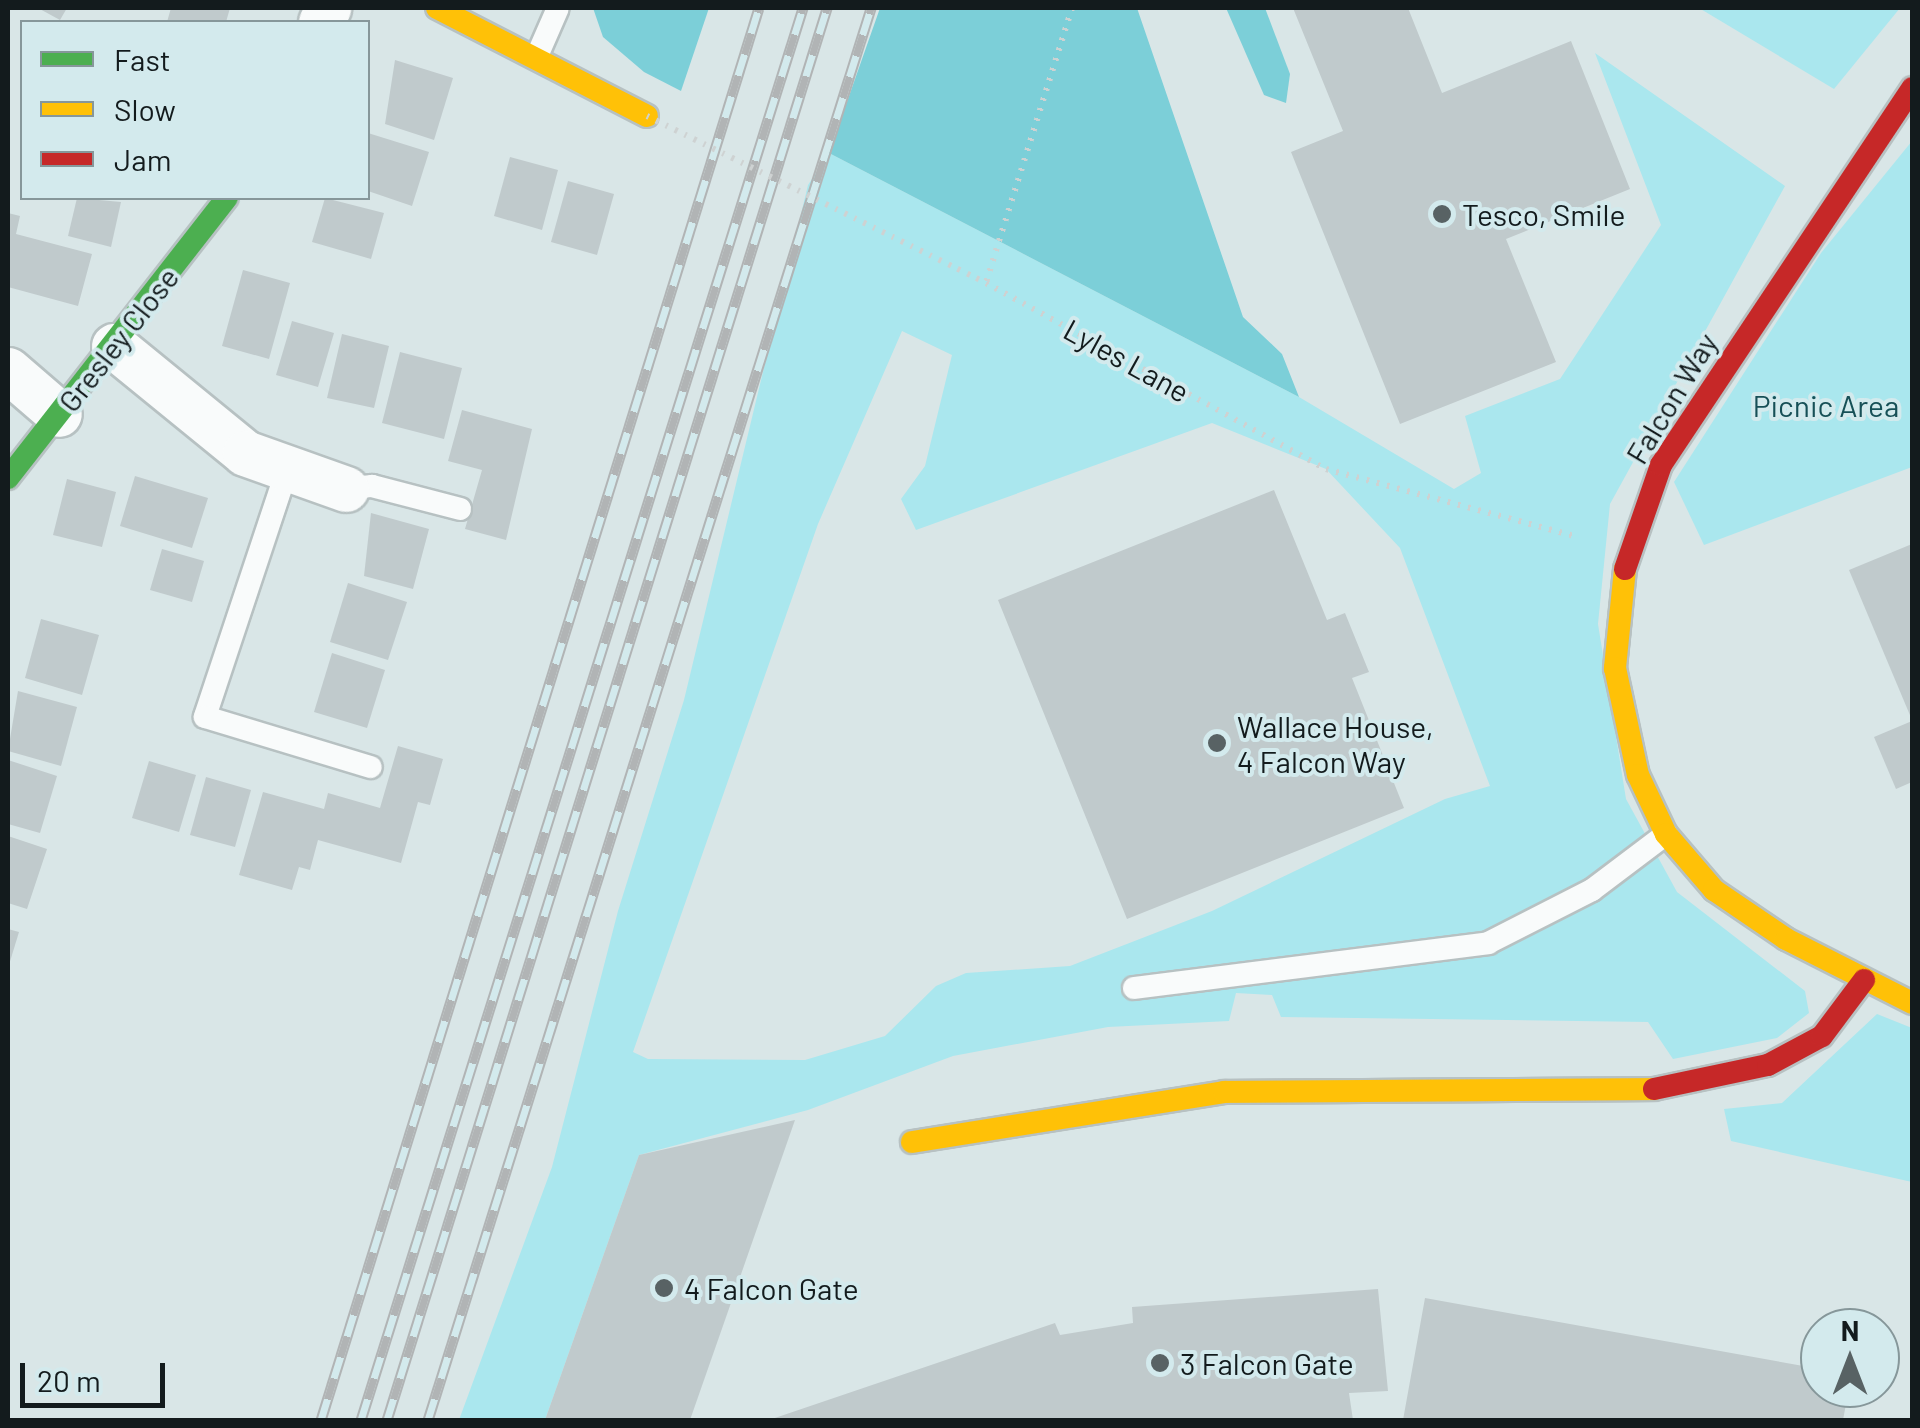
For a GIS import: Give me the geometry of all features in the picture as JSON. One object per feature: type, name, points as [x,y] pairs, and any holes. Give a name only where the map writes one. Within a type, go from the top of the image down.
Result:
[{"type":"street","points":[[437,8],[537,56],[647,116]]},
{"type":"street","name":"Falcon Way","points":[[1912,88],[1661,465],[1627,550],[1614,668],[1638,775],[1666,834],[1714,890],[1864,980],[1912,1003]]},
{"type":"street","name":"Gresley Close","points":[[8,478],[224,200]]},
{"type":"street","points":[[114,346],[214,430],[286,473],[346,489]]},
{"type":"street","points":[[8,370],[59,414]]},
{"type":"street","points":[[912,1142],[1224,1092],[1634,1092],[1694,1084],[1768,1065],[1822,1036],[1864,980]]},
{"type":"lane","points":[[537,56],[558,8]]},
{"type":"lane","points":[[286,473],[205,716],[371,766]]},
{"type":"lane","points":[[346,489],[372,486],[460,509]]},
{"type":"lane","points":[[1134,988],[1488,943],[1592,890],[1666,834]]},
{"type":"path","points":[[986,283],[1072,8]]},
{"type":"path","name":"Lyles Lane","points":[[647,116],[986,283],[1326,469],[1627,550]]},
{"type":"green space","points":[[1699,8],[1900,8],[1834,89]]},
{"type":"green space","points":[[1595,53],[1785,186],[1610,504],[1598,624],[1626,799],[1677,892],[1805,991],[1809,1013],[1777,1038],[1673,1059],[1648,1022],[1281,1017],[1272,995],[1236,993],[1229,1021],[1108,1027],[953,1056],[808,1110],[639,1155],[545,1420],[459,1420],[552,1167],[618,911],[684,700],[808,185],[829,153],[1299,397],[1454,489],[1481,473],[1465,416],[1560,379],[1661,225]],"holes":[[[902,331],[952,355],[925,466],[901,499],[916,530],[1212,423],[1326,469],[1400,548],[1490,786],[1445,799],[1212,911],[1070,966],[966,973],[936,986],[885,1036],[805,1060],[648,1059],[633,1052],[818,524]]]},
{"type":"green space","name":"Picnic Area","points":[[1912,141],[1912,467],[1704,545],[1674,482],[1821,253]]},
{"type":"green space","points":[[1877,1014],[1912,1028],[1912,1182],[1731,1141],[1724,1109],[1782,1103]]},
{"type":"shaded area","points":[[593,8],[709,8],[681,91],[644,72],[603,37]]},
{"type":"shaded area","points":[[880,8],[1137,8],[1243,317],[1282,354],[1299,397],[829,153]]},
{"type":"shaded area","points":[[1226,8],[1265,8],[1290,74],[1286,103],[1264,95]]},
{"type":"building","points":[[38,8],[67,8],[60,20]]},
{"type":"building","points":[[171,8],[230,8],[227,20],[168,20]]},
{"type":"building","name":"Tesco, Smile","points":[[1293,8],[1408,8],[1442,93],[1571,41],[1630,189],[1506,239],[1556,362],[1400,424],[1291,152],[1343,131]]},
{"type":"building","points":[[395,60],[453,78],[434,140],[385,124]]},
{"type":"building","points":[[370,134],[429,152],[412,206],[370,192]]},
{"type":"building","points":[[510,157],[558,170],[542,230],[494,216]]},
{"type":"building","points":[[568,181],[614,194],[597,255],[551,242]]},
{"type":"building","points":[[77,200],[121,202],[111,247],[68,236]]},
{"type":"building","points":[[324,200],[384,213],[371,259],[312,242]]},
{"type":"building","points":[[8,213],[20,216],[16,234],[92,254],[78,306],[8,287]]},
{"type":"building","points":[[243,270],[290,283],[269,359],[222,346]]},
{"type":"building","points":[[292,321],[334,333],[318,387],[276,375]]},
{"type":"building","points":[[342,334],[389,346],[374,408],[327,398]]},
{"type":"building","points":[[400,352],[462,368],[444,439],[382,423]]},
{"type":"building","points":[[462,410],[532,429],[506,540],[465,529],[482,470],[448,461]]},
{"type":"building","points":[[135,476],[208,498],[192,548],[120,526]]},
{"type":"building","points":[[67,479],[116,492],[102,547],[53,535]]},
{"type":"building","name":"Wallace House, 4 Falcon Way","points":[[1274,490],[1327,620],[1345,613],[1369,672],[1352,678],[1404,808],[1127,919],[998,600]]},
{"type":"building","points":[[371,513],[429,529],[413,589],[364,576]]},
{"type":"building","points":[[1912,544],[1912,720],[1849,570]]},
{"type":"building","points":[[162,549],[204,561],[192,602],[150,590]]},
{"type":"building","points":[[348,583],[407,602],[388,660],[330,642]]},
{"type":"building","points":[[41,619],[99,635],[82,695],[25,678]]},
{"type":"building","points":[[332,653],[385,670],[367,728],[314,712]]},
{"type":"building","points":[[18,691],[77,707],[61,766],[8,751]]},
{"type":"building","points":[[1912,721],[1912,782],[1896,789],[1874,737]]},
{"type":"building","points":[[398,746],[443,759],[430,805],[418,802],[401,863],[318,840],[310,870],[299,867],[292,890],[239,875],[263,792],[324,809],[328,793],[380,808]]},
{"type":"building","points":[[8,760],[57,776],[40,833],[8,824]]},
{"type":"building","points":[[149,761],[196,775],[179,832],[132,818]]},
{"type":"building","points":[[206,777],[251,790],[235,847],[190,835]]},
{"type":"building","points":[[8,836],[47,849],[27,909],[8,903]]},
{"type":"building","points":[[8,929],[19,932],[8,968]]},
{"type":"building","name":"4 Falcon Gate","points":[[795,1120],[690,1420],[545,1420],[639,1155]]},
{"type":"building","name":"3 Falcon Gate","points":[[1378,1289],[1388,1391],[1349,1393],[1353,1420],[769,1420],[1055,1323],[1060,1335],[1133,1323],[1132,1307]]},
{"type":"building","points":[[1425,1298],[1800,1365],[1800,1408],[1845,1408],[1843,1420],[1403,1420]]},
{"type":"railway","points":[[321,1420],[759,8]]},
{"type":"railway","points":[[361,1420],[803,8]]},
{"type":"railway","points":[[387,1420],[827,8]]},
{"type":"railway","points":[[428,1420],[871,8]]},
{"type":"traffic: fast","points":[[8,478],[225,200]]},
{"type":"traffic: slow","points":[[437,8],[647,116]]},
{"type":"traffic: slow","points":[[1625,569],[1615,668],[1638,775],[1666,834],[1714,890],[1786,939],[1912,1003]]},
{"type":"traffic: slow","points":[[912,1142],[1224,1092],[1654,1089]]},
{"type":"traffic: jam","points":[[1625,569],[1661,465],[1912,88]]},
{"type":"traffic: jam","points":[[1654,1089],[1768,1065],[1822,1036],[1864,980]]},
{"type":"place","name":"Tesco, Smile","points":[[1442,214]]},
{"type":"place","name":"Wallace House, 4 Falcon Way","points":[[1217,743]]},
{"type":"place","name":"4 Falcon Gate","points":[[664,1288]]},
{"type":"place","name":"3 Falcon Gate","points":[[1160,1363]]}]
